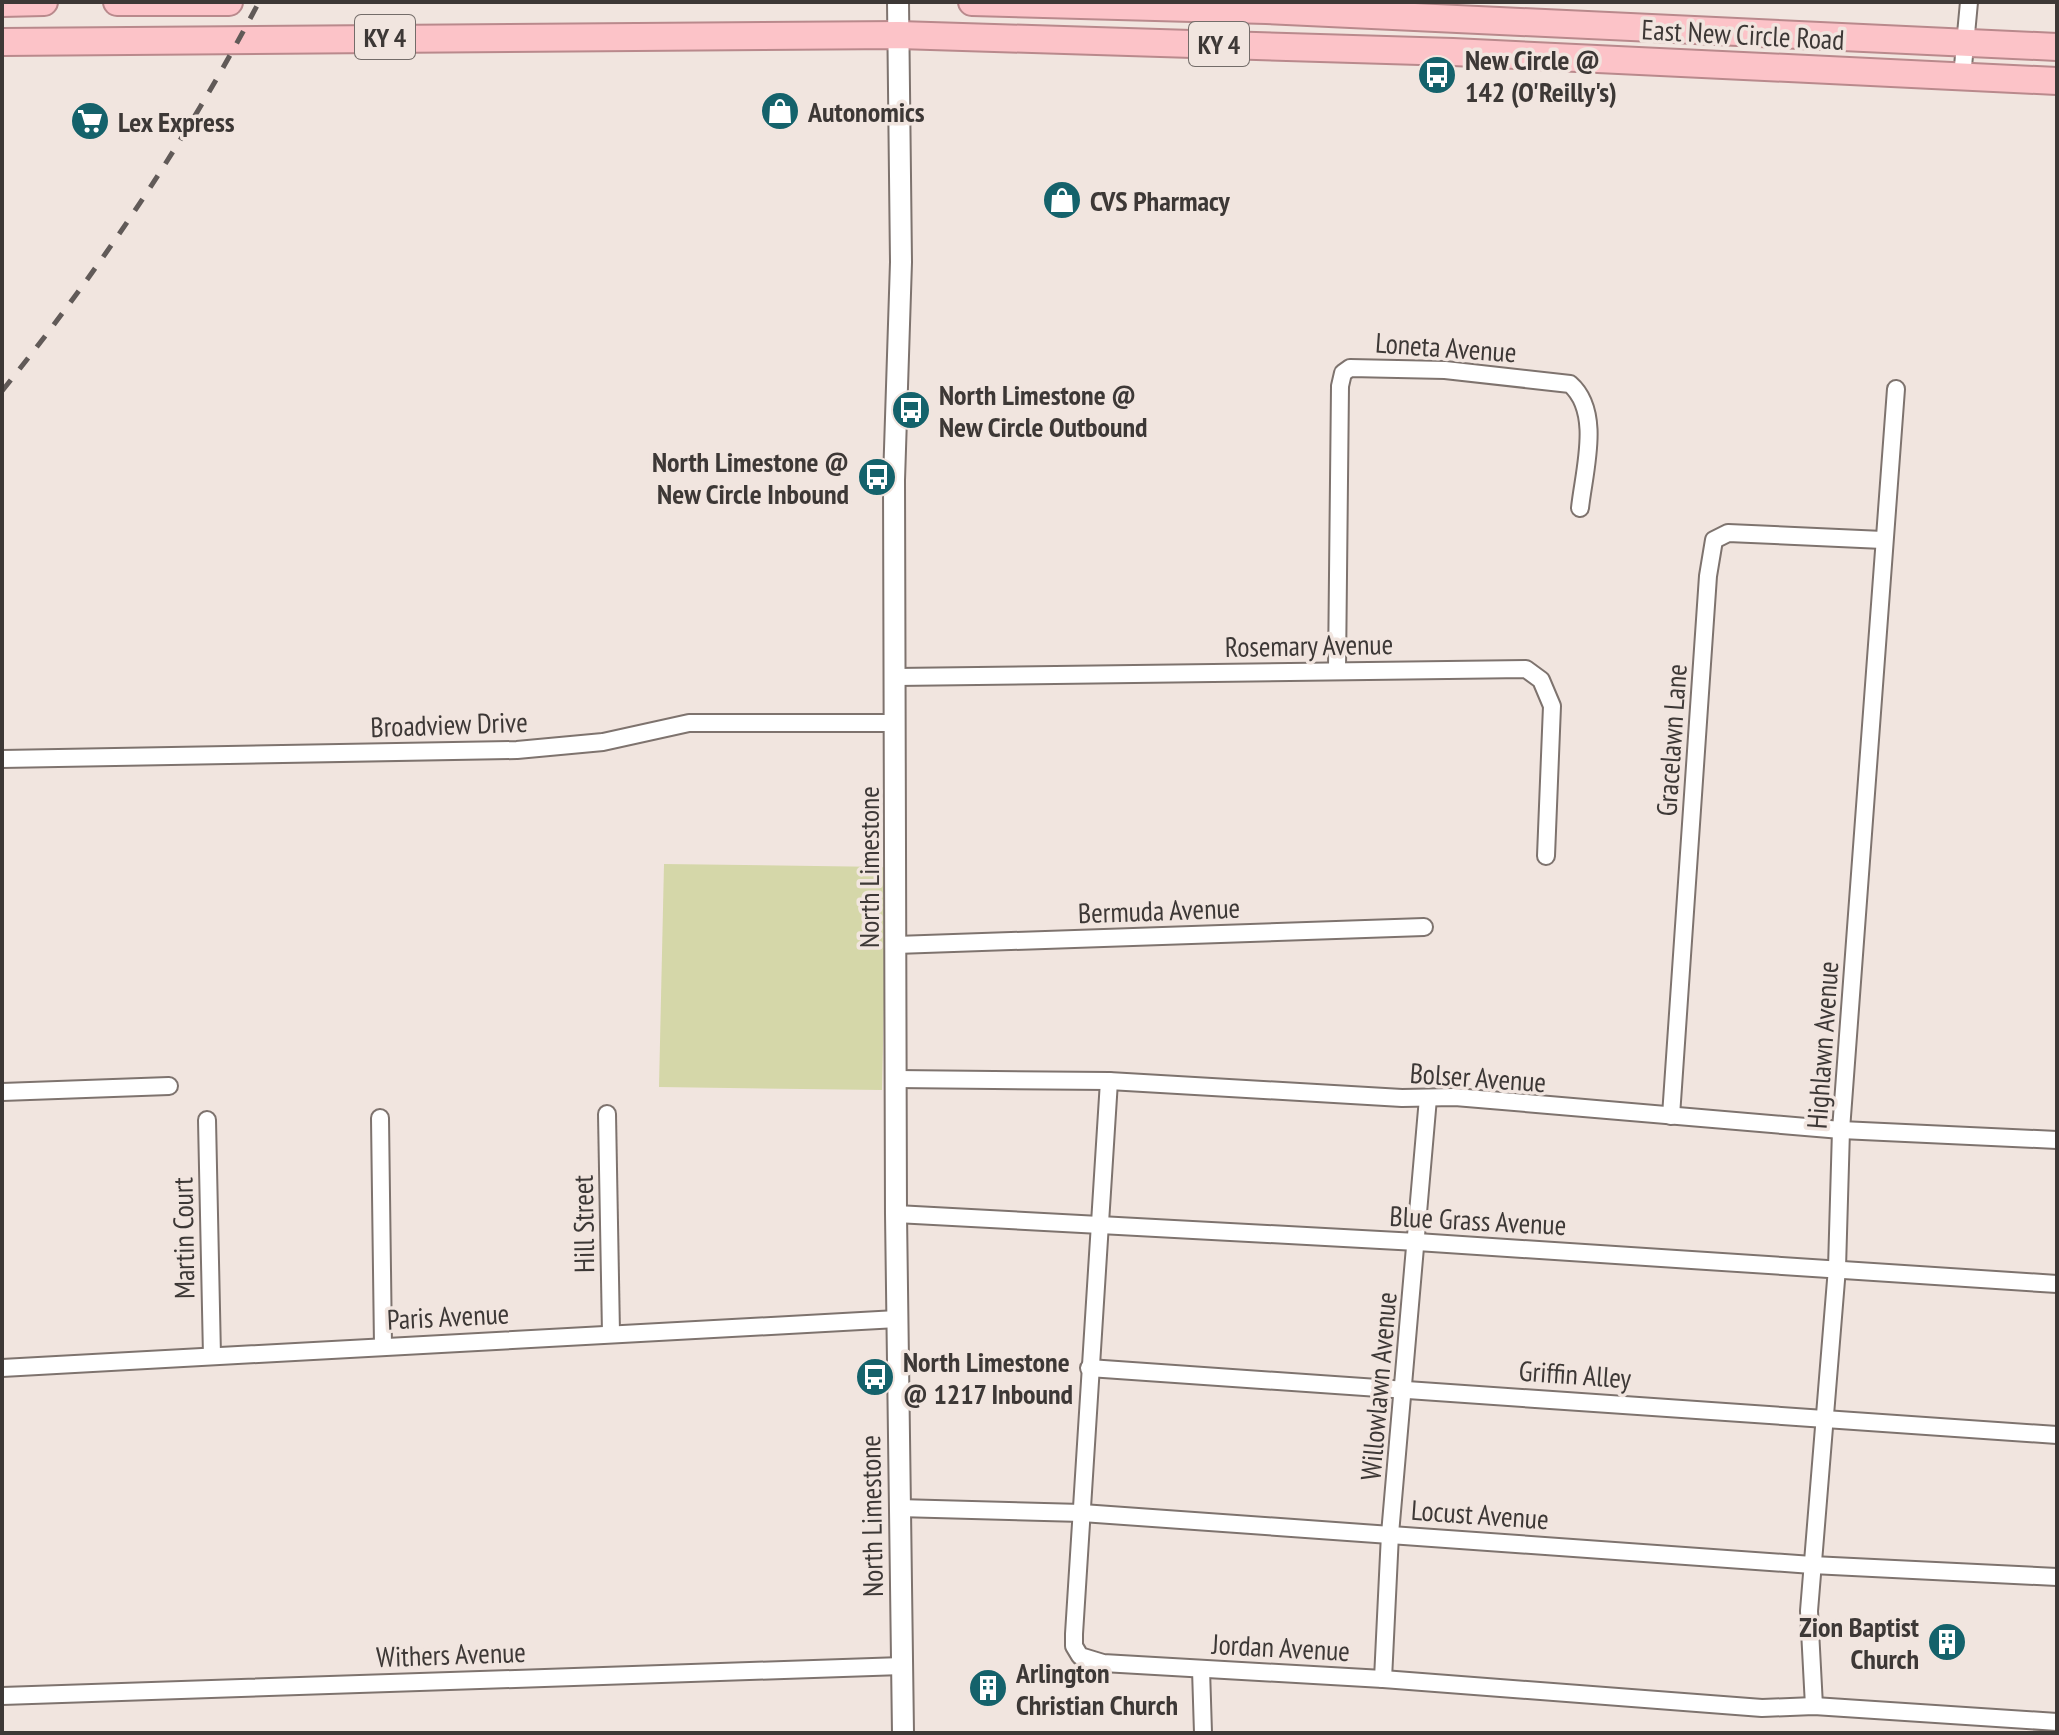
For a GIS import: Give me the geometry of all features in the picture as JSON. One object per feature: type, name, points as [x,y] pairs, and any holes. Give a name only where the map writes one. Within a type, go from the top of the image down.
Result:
[{"type":"highway","points":[[2,3],[44,2]]},
{"type":"highway","points":[[117,2],[229,2]]},
{"type":"highway","name":"East New Circle Road","points":[[972,2],[1121,4],[2057,47]]},
{"type":"highway","name":"KY 4","points":[[2,42],[899,35]]},
{"type":"highway","name":"East New Circle Road","points":[[899,35],[1435,51],[2057,81]]},
{"type":"street","name":"North Limestone","points":[[898,2],[901,262],[894,469],[896,1214],[903,1733]]},
{"type":"street","points":[[1962,77],[1969,2]]},
{"type":"street","name":"Loneta Avenue","points":[[1337,670],[1339,400],[1343,373],[1350,368],[1445,370],[1570,384],[1585,402],[1588,422],[1580,508]]},
{"type":"street","name":"Highlawn Avenue","points":[[1814,1706],[1809,1648],[1812,1565],[1837,1268],[1841,1130],[1896,389]]},
{"type":"street","name":"Gracelawn Lane","points":[[1671,1116],[1708,576],[1714,540],[1728,533],[1883,540]]},
{"type":"street","name":"Rosemary Avenue","points":[[896,677],[1526,669],[1541,680],[1552,706],[1546,856]]},
{"type":"street","name":"Broadview Drive","points":[[2,759],[517,750],[603,742],[689,723],[896,723]]},
{"type":"street","name":"Bermuda Avenue","points":[[896,945],[1424,927]]},
{"type":"street","name":"Bolser Avenue","points":[[896,1079],[1109,1081],[1477,1098],[1841,1130],[2057,1140]]},
{"type":"street","name":"Jordan Avenue","points":[[1109,1081],[1074,1634],[1076,1651],[1085,1659],[1103,1663],[1383,1679],[1762,1708],[1814,1706],[2057,1722]]},
{"type":"street","points":[[2,1092],[169,1086]]},
{"type":"street","name":"Willowlawn Avenue","points":[[1383,1679],[1390,1534],[1428,1098]]},
{"type":"street","name":"Hill Street","points":[[607,1114],[611,1333]]},
{"type":"street","points":[[380,1118],[383,1346]]},
{"type":"street","name":"Martin Court","points":[[207,1120],[212,1356]]},
{"type":"street","name":"Blue Grass Avenue","points":[[896,1214],[1417,1242],[2057,1284]]},
{"type":"street","name":"Paris Avenue","points":[[2,1368],[897,1319]]},
{"type":"street","name":"Griffin Alley","points":[[1089,1368],[1826,1416],[2057,1435]]},
{"type":"street","name":"Locust Avenue","points":[[898,1508],[1082,1513],[1812,1565],[2057,1577]]},
{"type":"street","name":"Withers Avenue","points":[[2,1696],[902,1666]]},
{"type":"street","points":[[1201,1669],[1203,1733]]},
{"type":"green space","points":[[664,864],[887,867],[882,1090],[659,1087]]},
{"type":"railway","points":[[2,391],[74,298],[172,154],[259,2]]},
{"type":"place","name":"New Circle @ 142 (O'Reilly's)","points":[[1437,75]]},
{"type":"place","name":"Autonomics","points":[[780,111]]},
{"type":"place","name":"Lex Express","points":[[90,121]]},
{"type":"place","name":"CVS Pharmacy","points":[[1062,200]]},
{"type":"place","name":"North Limestone @ New Circle Outbound","points":[[911,410]]},
{"type":"place","name":"North Limestone @ New Circle Inbound","points":[[877,477]]},
{"type":"place","name":"North Limestone @ 1217 Inbound","points":[[875,1377]]},
{"type":"place","name":"Zion Baptist Church","points":[[1947,1642]]},
{"type":"place","name":"Arlington Christian Church","points":[[988,1688]]}]
